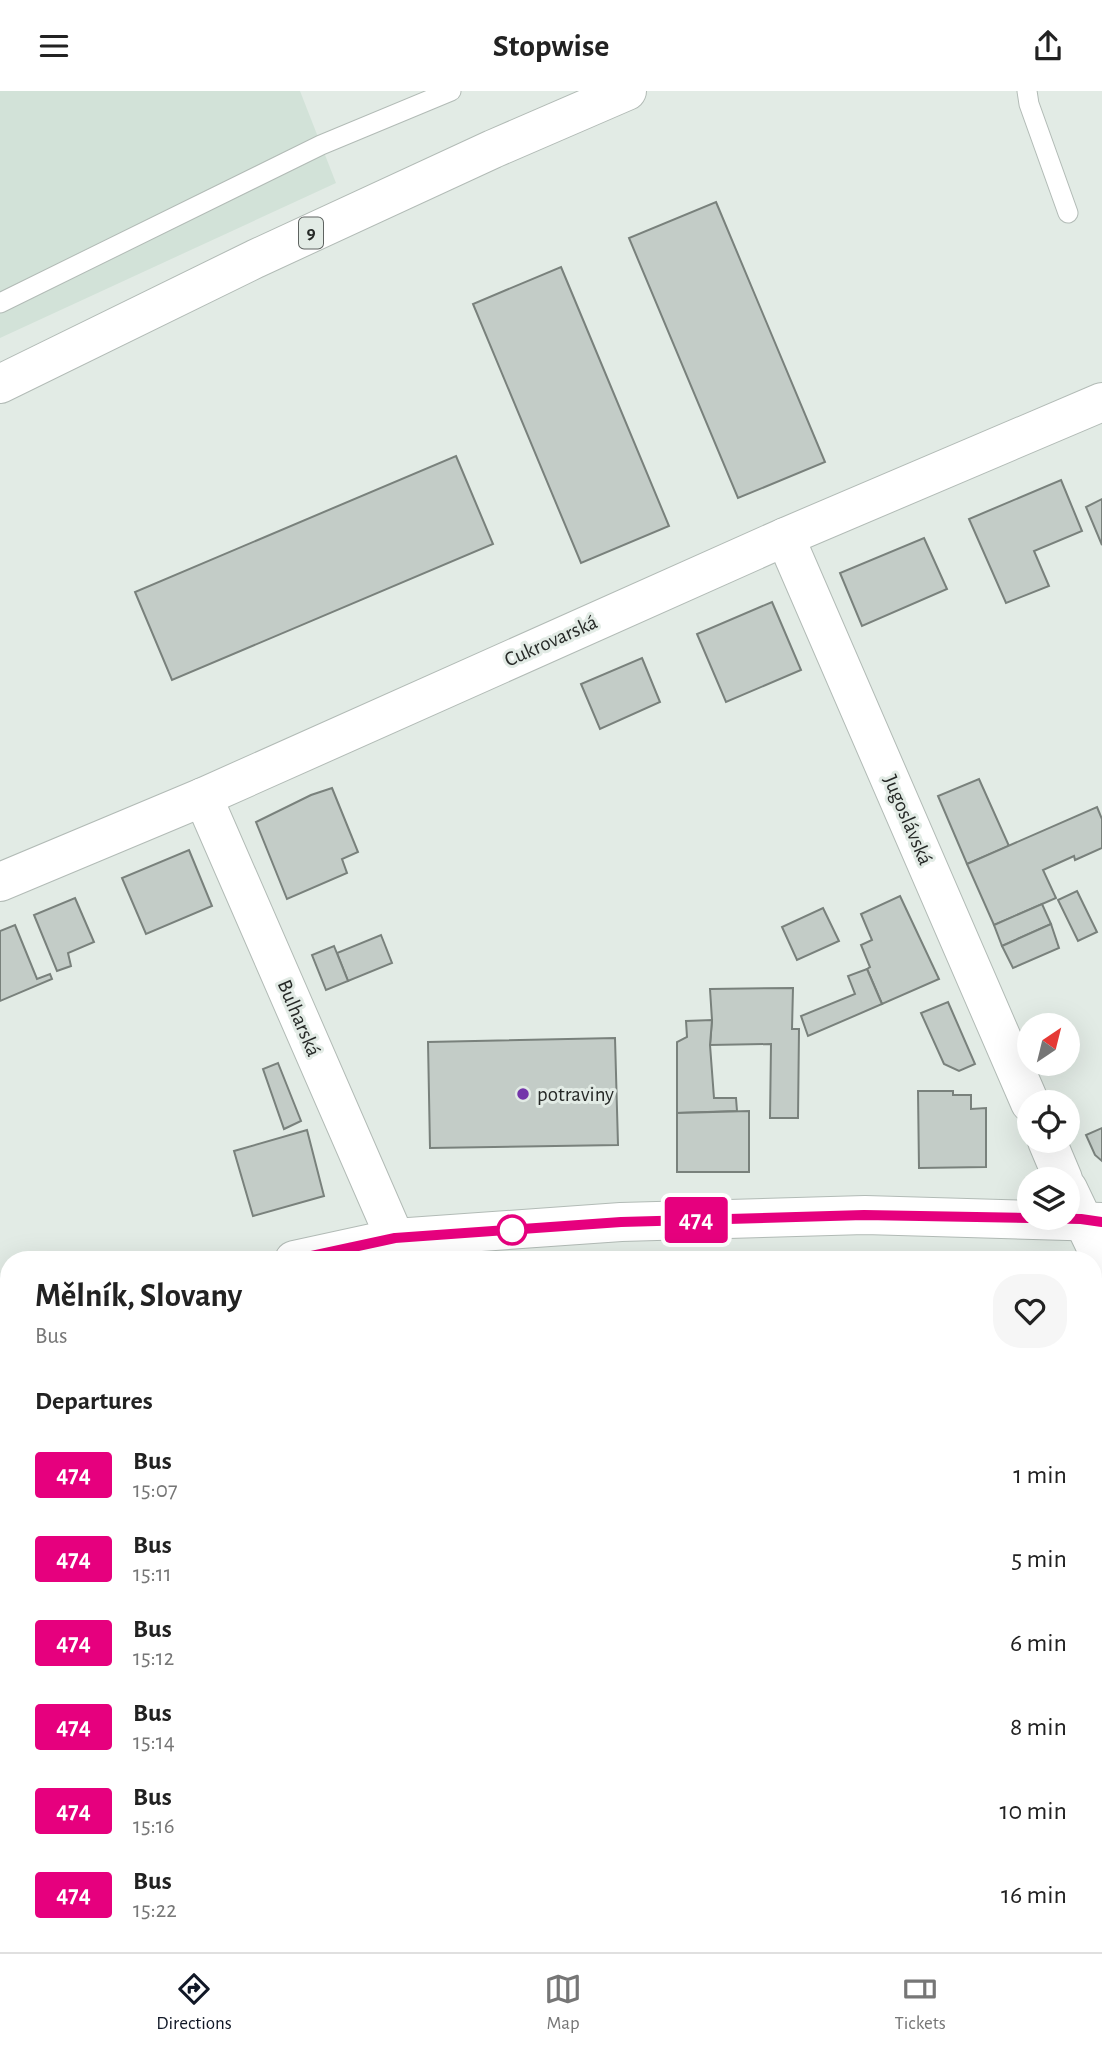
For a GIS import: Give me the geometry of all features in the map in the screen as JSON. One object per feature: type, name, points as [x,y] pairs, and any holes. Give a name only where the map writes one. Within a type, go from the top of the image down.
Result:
[{"type":"street","name":"9","points":[[0,384],[255,259],[627,91]]},
{"type":"street","name":"Cukrovarská","points":[[0,882],[203,797],[785,537],[1102,402]]},
{"type":"street","name":"Jugoslávská","points":[[785,537],[1024,1090]]},
{"type":"street","name":"Bulharská","points":[[203,797],[395,1238]]},
{"type":"street","points":[[335,1251],[395,1238],[621,1222],[1083,1210],[1099,1251]]},
{"type":"lane","points":[[0,303],[321,145],[451,91]]},
{"type":"lane","points":[[1027,91],[1029,104],[1068,213]]},
{"type":"shaded area","points":[[0,91],[300,91],[336,183],[0,338]]},
{"type":"building","points":[[716,202],[825,462],[738,498],[629,238]]},
{"type":"building","points":[[561,267],[669,526],[581,563],[473,304]]},
{"type":"building","points":[[456,456],[493,544],[172,680],[135,592]]},
{"type":"building","points":[[1061,480],[1082,531],[1034,551],[1049,586],[1006,603],[969,519]]},
{"type":"building","points":[[1102,499],[1102,545],[1086,507]]},
{"type":"building","points":[[924,538],[947,589],[862,626],[840,573]]},
{"type":"building","points":[[772,602],[801,670],[726,702],[697,634]]},
{"type":"building","points":[[642,658],[660,702],[600,729],[581,684]]},
{"type":"building","points":[[979,779],[1009,846],[967,864],[938,796]]},
{"type":"building","points":[[332,788],[358,852],[342,859],[347,873],[287,899],[256,822],[311,795]]},
{"type":"building","points":[[1097,807],[1102,819],[1102,848],[1075,860],[1074,856],[1043,870],[1056,898],[994,925],[967,864]]},
{"type":"building","points":[[189,850],[212,906],[146,934],[122,878]]},
{"type":"building","points":[[1077,891],[1097,932],[1078,941],[1058,900]]},
{"type":"building","points":[[900,896],[939,979],[882,1004],[867,969],[870,967],[861,945],[872,940],[861,914]]},
{"type":"building","points":[[75,898],[94,942],[68,953],[71,966],[57,971],[34,915]]},
{"type":"building","points":[[1042,904],[1051,924],[1002,946],[994,925]]},
{"type":"building","points":[[823,908],[839,941],[797,960],[782,927]]},
{"type":"building","points":[[1051,924],[1059,948],[1013,968],[1002,946]]},
{"type":"building","points":[[15,925],[37,979],[50,974],[52,979],[0,1001],[0,931]]},
{"type":"building","points":[[381,935],[392,963],[348,981],[337,953]]},
{"type":"building","points":[[334,946],[348,981],[326,990],[312,955]]},
{"type":"building","points":[[867,969],[882,1004],[808,1036],[801,1016],[855,994],[848,976]]},
{"type":"building","points":[[793,988],[792,1029],[799,1029],[798,1118],[770,1118],[771,1044],[710,1045],[710,989]]},
{"type":"building","points":[[948,1002],[975,1064],[959,1071],[944,1064],[921,1013]]},
{"type":"building","points":[[712,1020],[710,1045],[714,1098],[736,1098],[737,1111],[677,1113],[677,1042],[687,1037],[686,1021]]},
{"type":"building","name":"potraviny","points":[[615,1038],[618,1145],[430,1148],[428,1042]]},
{"type":"building","points":[[278,1063],[301,1121],[284,1129],[263,1069]]},
{"type":"building","points":[[918,1091],[953,1091],[953,1095],[971,1095],[971,1109],[986,1108],[986,1167],[919,1168]]},
{"type":"building","points":[[749,1111],[749,1172],[677,1172],[677,1113]]},
{"type":"building","points":[[1102,1128],[1102,1161],[1095,1155],[1086,1135]]},
{"type":"building","points":[[307,1130],[324,1196],[253,1216],[234,1151]]},
{"type":"bus line","name":"474","points":[[334,1251],[395,1238],[621,1222],[864,1215],[1081,1219],[1102,1222]]},
{"type":"place","name":"potraviny","points":[[523,1094]]}]
